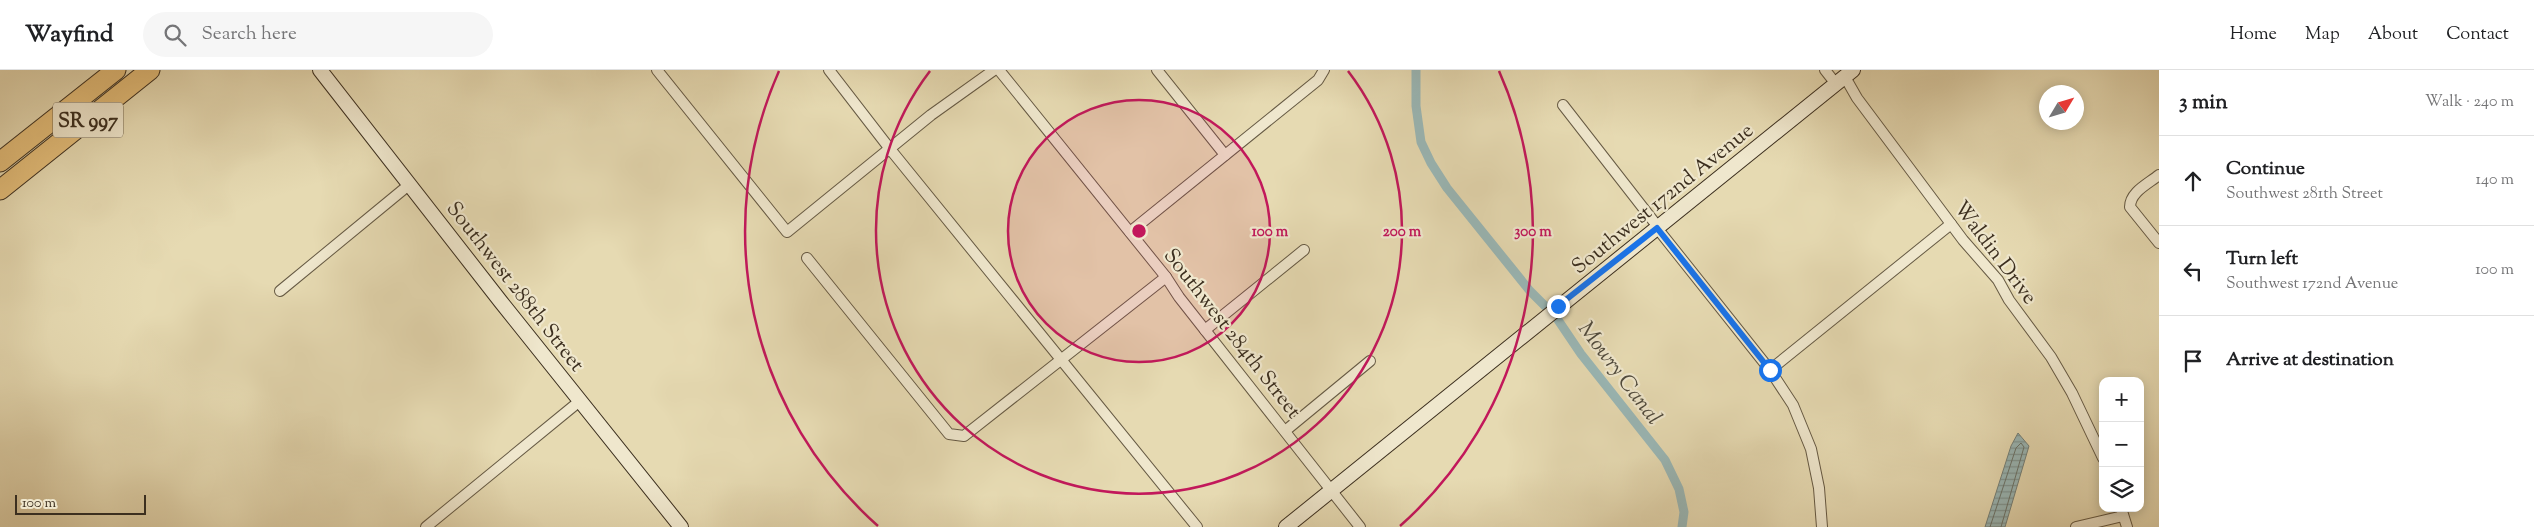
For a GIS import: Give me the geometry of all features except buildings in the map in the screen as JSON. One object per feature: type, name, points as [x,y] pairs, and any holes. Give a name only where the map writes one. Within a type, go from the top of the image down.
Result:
[{"type":"highway","name":"SR 997","points":[[0,162],[116,70]]},
{"type":"highway","name":"SR 997","points":[[0,190],[150,70]]},
{"type":"street","name":"Southwest 288th Street","points":[[320,70],[681,527]]},
{"type":"street","points":[[658,70],[788,232],[931,115],[994,70]]},
{"type":"street","points":[[830,70],[890,148],[1197,527]]},
{"type":"street","name":"Southwest 284th Street","points":[[999,70],[1166,276],[1205,330],[1360,527]]},
{"type":"street","points":[[1157,70],[1225,155]]},
{"type":"street","points":[[1130,232],[1318,80],[1324,70]]},
{"type":"street","name":"Waldin Drive","points":[[1825,70],[1845,77],[1857,98],[1951,224],[1998,280],[2009,300],[2050,357],[2075,398],[2099,449]]},
{"type":"street","name":"Southwest 172nd Avenue","points":[[1286,527],[1543,318],[1845,77]]},
{"type":"street","points":[[1563,105],[1770,370],[1793,405],[1811,449],[1820,488],[1822,527]]},
{"type":"street","points":[[2159,175],[2130,200],[2130,207],[2159,243]]},
{"type":"street","points":[[280,291],[410,184]]},
{"type":"street","points":[[1770,370],[1951,224]]},
{"type":"street","points":[[1205,330],[1304,250]]},
{"type":"street","points":[[807,258],[950,434],[964,436],[1166,276]]},
{"type":"street","points":[[1285,431],[1370,361]]},
{"type":"street","points":[[426,527],[581,400]]},
{"type":"street","points":[[2076,527],[2122,512],[2127,527]]},
{"type":"water","points":[[2018,433],[2029,446],[2005,527],[1985,527],[2011,446]]},
{"type":"waterway","name":"Mowry Canal","points":[[1416,70],[1416,106],[1421,142],[1431,163],[1447,188],[1530,291],[1556,317],[1581,354],[1665,460],[1679,489],[1684,512],[1682,527]]},
{"type":"route","points":[[1558,306],[1657,228],[1770,370]]}]
